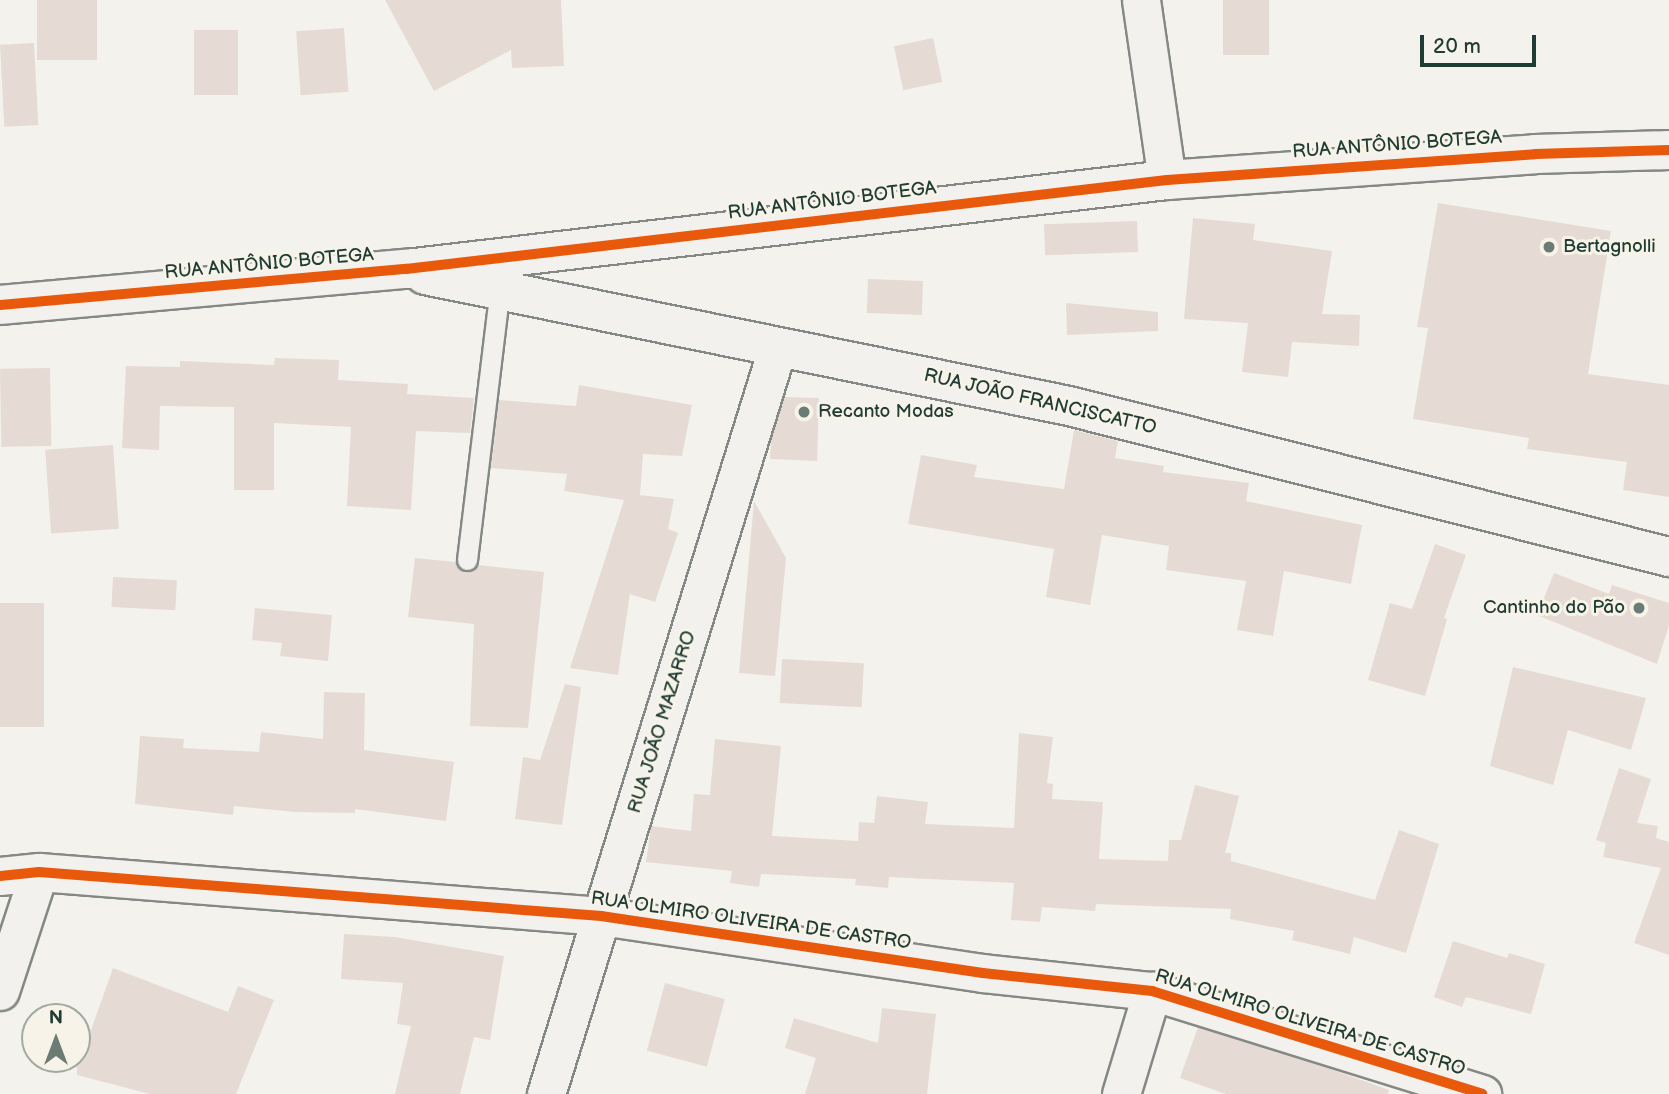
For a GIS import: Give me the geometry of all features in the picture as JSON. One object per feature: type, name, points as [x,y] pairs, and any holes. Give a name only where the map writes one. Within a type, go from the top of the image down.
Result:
[{"type":"street","points":[[1142,0],[1167,180]]},
{"type":"street","name":"RUA ANTÔNIO BOTEGA","points":[[0,305],[406,269],[1167,180],[1535,153],[1669,150]]},
{"type":"street","name":"RUA JOÃO FRANCISCATTO","points":[[406,269],[499,294],[1069,406],[1669,557]]},
{"type":"street","name":"RUA JOÃO MAZARRO","points":[[546,1094],[777,349]]},
{"type":"street","points":[[0,992],[39,873]]},
{"type":"street","name":"RUA OLMIRO OLIVEIRA DE CASTRO","points":[[0,876],[39,873],[601,916],[983,973],[1152,991],[1482,1094]]},
{"type":"street","points":[[1121,1094],[1152,991]]},
{"type":"lane","points":[[467,560],[499,294]]},
{"type":"building","points":[[37,0],[97,0],[97,60],[37,60]]},
{"type":"building","points":[[385,0],[561,0],[564,66],[512,68],[511,50],[434,91]]},
{"type":"building","points":[[1223,0],[1269,0],[1269,55],[1223,55]]},
{"type":"building","points":[[344,28],[348,92],[301,95],[296,31]]},
{"type":"building","points":[[194,30],[238,30],[238,95],[194,95]]},
{"type":"building","points":[[933,38],[942,82],[903,90],[894,46]]},
{"type":"building","points":[[34,43],[38,125],[4,127],[0,45]]},
{"type":"building","points":[[1438,203],[1611,231],[1588,374],[1669,385],[1669,497],[1623,490],[1627,462],[1527,449],[1529,438],[1413,419],[1428,328],[1417,327]]},
{"type":"building","points":[[1193,218],[1255,224],[1253,240],[1332,251],[1322,314],[1360,315],[1359,346],[1292,342],[1288,377],[1242,372],[1248,323],[1184,319]]},
{"type":"building","points":[[1137,221],[1138,252],[1045,255],[1044,224]]},
{"type":"building","points":[[868,279],[923,281],[922,315],[867,313]]},
{"type":"building","points":[[1066,303],[1158,312],[1158,331],[1067,335]]},
{"type":"building","points":[[275,358],[339,360],[338,380],[408,384],[407,394],[474,398],[470,433],[416,431],[411,510],[347,506],[351,427],[274,423],[274,490],[234,490],[234,407],[160,406],[159,450],[122,448],[126,366],[180,367],[180,361],[274,365]]},
{"type":"building","points":[[50,368],[51,446],[1,447],[0,369]]},
{"type":"building","points":[[579,385],[692,405],[682,456],[643,454],[640,495],[674,499],[668,529],[678,533],[655,602],[630,594],[618,675],[570,668],[624,500],[564,491],[567,474],[491,468],[499,400],[576,406]]},
{"type":"building","points":[[784,397],[819,398],[817,461],[770,459],[771,440]]},
{"type":"building","points":[[1074,430],[1118,441],[1115,458],[1164,466],[1163,472],[1249,483],[1246,501],[1362,525],[1351,584],[1284,571],[1273,636],[1237,630],[1246,581],[1166,570],[1169,546],[1102,535],[1090,605],[1046,597],[1054,549],[908,524],[921,455],[977,465],[974,477],[1064,489]]},
{"type":"building","points":[[113,445],[119,529],[51,534],[45,450]]},
{"type":"building","points":[[754,501],[786,558],[775,676],[739,673]]},
{"type":"building","points":[[1435,544],[1466,555],[1444,618],[1447,619],[1425,696],[1368,680],[1390,603],[1412,609]]},
{"type":"building","points":[[415,558],[455,562],[466,572],[478,565],[544,572],[528,728],[470,726],[474,624],[408,617]]},
{"type":"building","points":[[1554,573],[1609,594],[1612,585],[1669,603],[1669,625],[1657,664],[1537,615]]},
{"type":"building","points":[[113,577],[177,580],[175,610],[111,607]]},
{"type":"building","points":[[0,603],[44,603],[44,727],[0,727]]},
{"type":"building","points":[[255,608],[332,615],[328,661],[280,656],[282,643],[252,640]]},
{"type":"building","points":[[782,659],[864,663],[862,707],[780,703]]},
{"type":"building","points":[[1513,667],[1646,698],[1631,750],[1568,730],[1553,785],[1490,766]]},
{"type":"building","points":[[565,684],[581,687],[562,825],[515,819],[523,757],[540,760]]},
{"type":"building","points":[[324,692],[365,693],[364,750],[454,762],[446,821],[355,809],[355,813],[295,812],[234,806],[233,815],[135,804],[140,736],[184,739],[183,748],[259,752],[261,732],[323,739]]},
{"type":"building","points":[[1019,733],[1053,737],[1047,783],[1053,784],[1052,799],[1103,802],[1099,859],[1168,861],[1169,840],[1181,840],[1195,785],[1239,796],[1225,853],[1231,853],[1231,861],[1375,900],[1399,830],[1439,844],[1406,953],[1354,937],[1350,954],[1292,940],[1294,931],[1230,919],[1231,909],[1096,904],[1095,911],[1042,907],[1040,922],[1011,920],[1014,883],[889,877],[888,888],[855,885],[856,879],[761,874],[759,887],[730,883],[732,871],[646,862],[651,826],[691,831],[694,794],[710,795],[715,739],[781,746],[772,836],[858,841],[859,822],[874,823],[877,796],[928,802],[925,824],[1014,828]]},
{"type":"building","points":[[1619,768],[1651,779],[1637,823],[1658,826],[1656,838],[1669,842],[1669,955],[1634,943],[1661,868],[1603,857],[1606,843],[1596,840]]},
{"type":"building","points":[[344,934],[395,937],[504,956],[490,1040],[474,1037],[460,1094],[395,1094],[411,1026],[397,1024],[403,983],[341,979]]},
{"type":"building","points":[[1453,941],[1507,958],[1509,953],[1545,964],[1531,1014],[1466,997],[1462,1007],[1434,997]]},
{"type":"building","points":[[113,968],[228,1012],[238,986],[274,1000],[236,1094],[150,1094],[77,1075],[91,1073],[91,1030]]},
{"type":"building","points":[[665,983],[725,999],[707,1067],[647,1051]]},
{"type":"building","points":[[882,1008],[936,1014],[927,1094],[805,1094],[816,1058],[785,1048],[794,1018],[878,1043]]},
{"type":"building","points":[[1198,1027],[1325,1067],[1389,1090],[1388,1094],[1226,1094],[1180,1078]]},
{"type":"cycle path","points":[[0,305],[406,269],[1167,180],[1535,154],[1669,150]]},
{"type":"cycle path","points":[[0,876],[39,872],[601,916],[983,973],[1152,991],[1482,1094]]},
{"type":"place","name":"Bertagnolli","points":[[1549,247]]},
{"type":"place","name":"Recanto Modas","points":[[804,412]]},
{"type":"place","name":"Cantinho do Pão","points":[[1639,608]]}]
